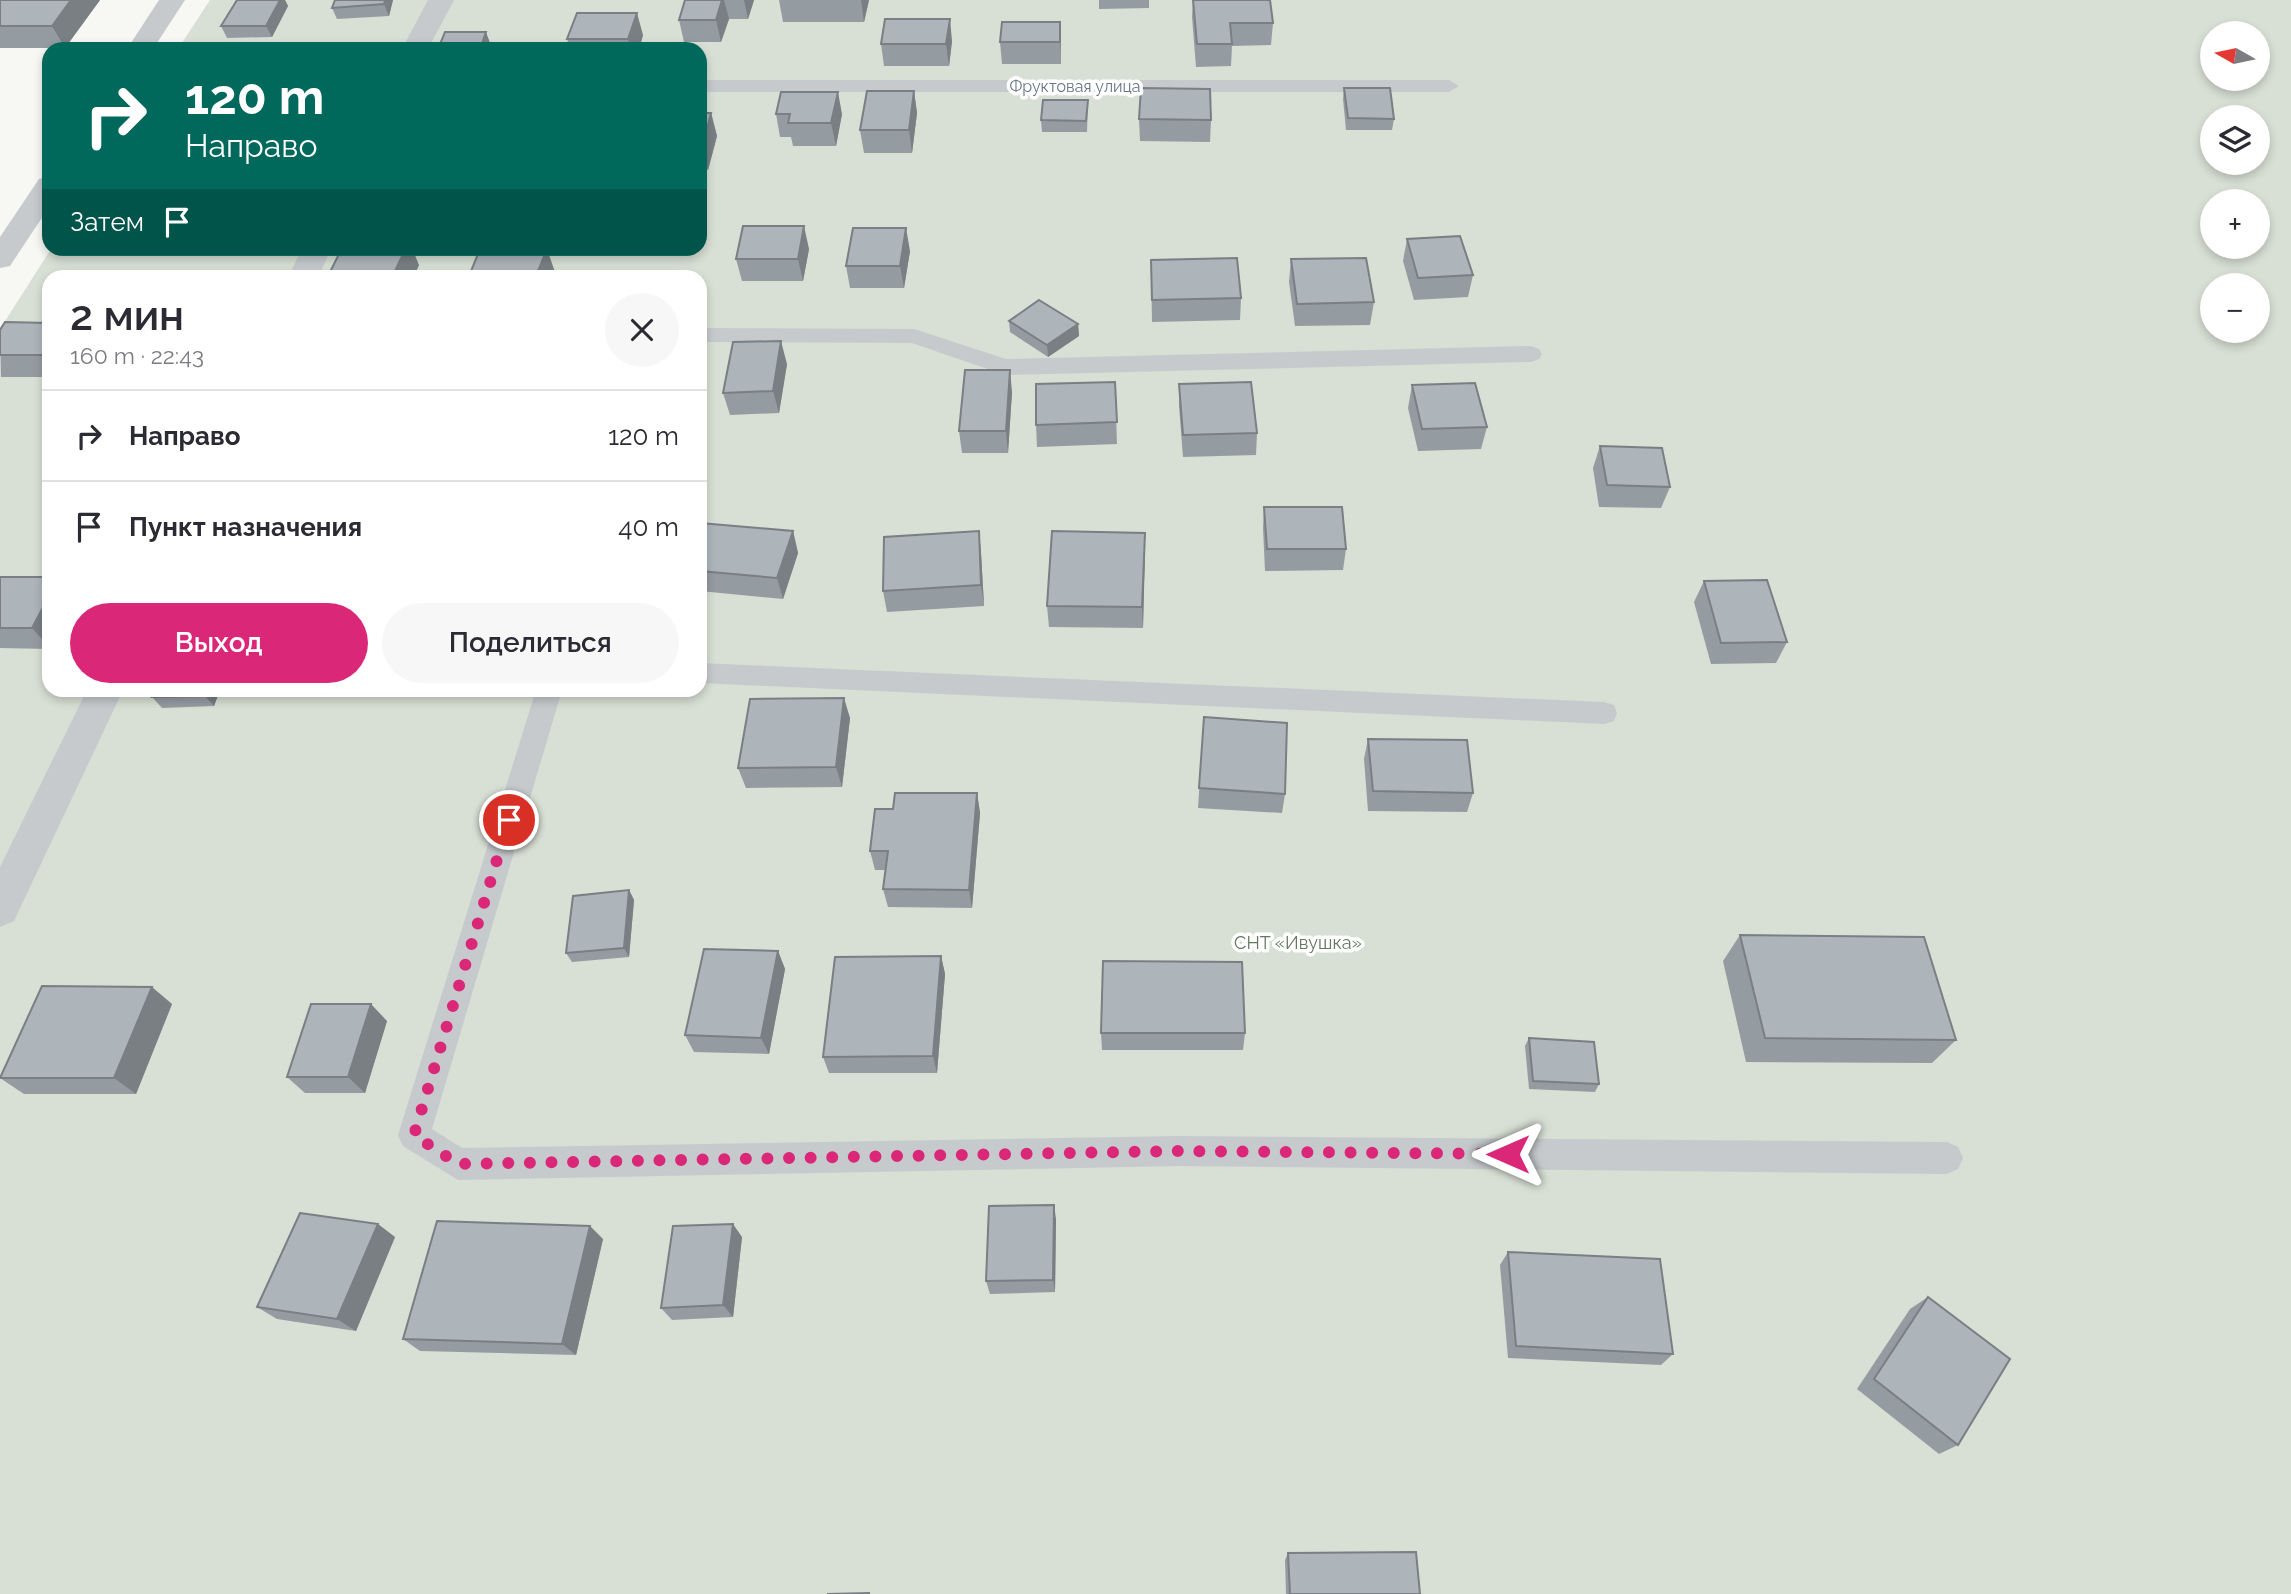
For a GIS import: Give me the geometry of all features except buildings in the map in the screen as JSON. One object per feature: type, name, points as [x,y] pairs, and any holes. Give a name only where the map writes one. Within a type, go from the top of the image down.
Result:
[{"type":"street","points":[[144,42],[172,0]]},
{"type":"street","points":[[419,42],[441,0]]},
{"type":"street","points":[[0,258],[42,195]]},
{"type":"street","points":[[0,909],[102,697]]},
{"type":"lane","name":"Фруктовая улица","points":[[707,86],[1449,86]]},
{"type":"lane","points":[[707,342],[914,336],[1005,368],[1531,354]]},
{"type":"lane","points":[[707,673],[1604,713]]},
{"type":"lane","points":[[547,697],[414,1135],[458,1164],[1179,1151],[1947,1158]]},
{"type":"green space","name":"СНТ «Ивушка»","points":[[210,0],[2291,0],[2291,1594],[0,1594],[0,329],[47,256],[707,256],[707,42],[183,42]]},
{"type":"route","points":[[509,820],[414,1135],[458,1164],[1179,1151],[1508,1154]]}]
